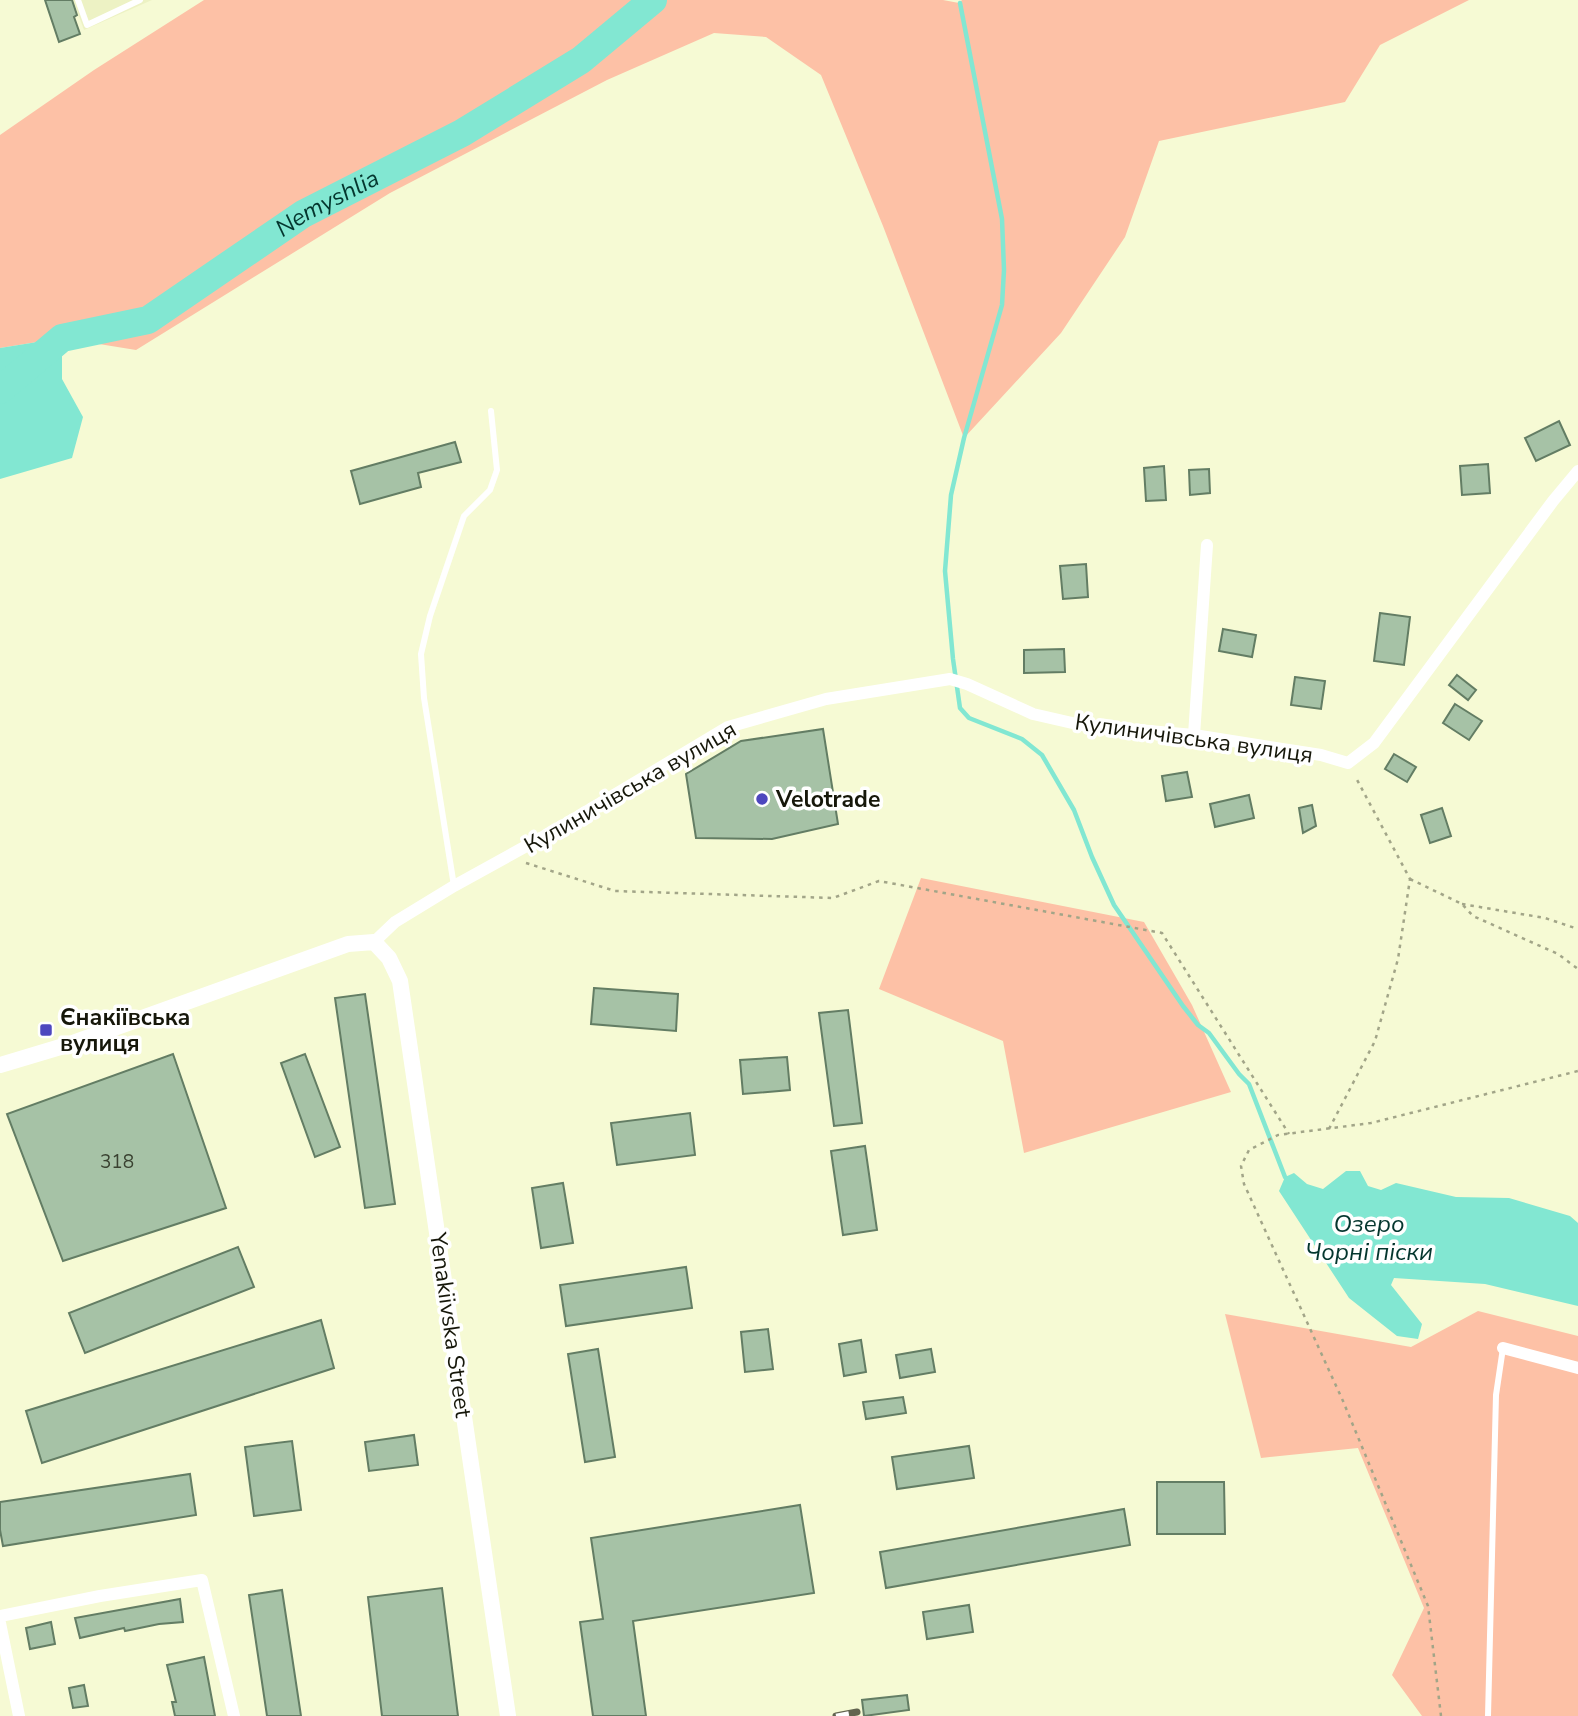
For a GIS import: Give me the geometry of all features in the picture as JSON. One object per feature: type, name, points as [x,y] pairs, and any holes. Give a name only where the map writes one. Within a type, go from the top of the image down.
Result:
[{"type":"street","points":[[1348,763],[1374,743],[1578,471]]},
{"type":"street","points":[[1194,735],[1207,545]]},
{"type":"street","name":"Кулиничівська вулиця","points":[[374,943],[395,922],[728,727],[826,699],[950,679],[1033,714],[1069,722],[1194,735],[1321,755],[1348,763]]},
{"type":"street","points":[[0,1065],[67,1045],[348,944],[374,943]]},
{"type":"street","name":"Yenakiivska Street","points":[[374,943],[389,958],[400,981],[508,1716]]},
{"type":"street","points":[[1503,1348],[1578,1368]]},
{"type":"street","points":[[0,1616],[100,1596],[202,1580],[234,1716]]},
{"type":"street","points":[[0,1623],[19,1716]]},
{"type":"lane","points":[[78,0],[87,24],[140,0]]},
{"type":"lane","points":[[454,886],[424,698],[421,654],[430,616],[464,516],[490,490],[497,470],[491,411]]},
{"type":"lane","points":[[1488,1716],[1496,1395],[1503,1348]]},
{"type":"path","points":[[1348,763],[1410,879],[1462,904],[1545,918],[1578,928]]},
{"type":"path","points":[[507,857],[615,891],[833,898],[879,881],[1162,933],[1289,1134]]},
{"type":"path","points":[[1329,1129],[1375,1041],[1398,959],[1410,879]]},
{"type":"path","points":[[1462,904],[1473,916],[1558,954],[1578,969]]},
{"type":"path","points":[[1441,1716],[1427,1606],[1343,1401],[1244,1184],[1241,1166],[1249,1150],[1278,1135],[1371,1123],[1578,1071]]},
{"type":"shaded area","points":[[73,0],[152,0],[84,30]]},
{"type":"shaded area","points":[[204,0],[943,0],[959,3],[962,0],[1469,0],[1380,45],[1345,102],[1159,141],[1125,237],[1061,333],[964,438],[883,226],[821,75],[766,37],[714,33],[607,80],[390,193],[136,350],[62,338],[0,348],[0,135],[94,70]]},
{"type":"shaded area","points":[[921,878],[1144,922],[1192,1005],[1231,1092],[1024,1153],[1003,1041],[879,989]]},
{"type":"shaded area","points":[[1478,1311],[1578,1336],[1578,1716],[1422,1716],[1392,1675],[1424,1608],[1358,1448],[1261,1458],[1225,1314],[1411,1347]]},
{"type":"water","points":[[62,338],[62,379],[83,417],[72,458],[0,479],[0,348]]},
{"type":"water","name":"Озеро Чорні піски","points":[[1346,1171],[1360,1171],[1368,1186],[1381,1190],[1396,1183],[1456,1197],[1509,1198],[1570,1216],[1578,1223],[1578,1306],[1485,1284],[1394,1278],[1391,1285],[1422,1324],[1418,1339],[1397,1336],[1349,1298],[1279,1191],[1285,1177],[1294,1173],[1307,1184],[1323,1189]]},
{"type":"building","points":[[45,0],[72,0],[80,34],[59,42]]},
{"type":"building","points":[[1559,421],[1570,445],[1536,461],[1525,438]]},
{"type":"building","points":[[455,442],[461,462],[418,473],[421,487],[360,504],[351,471]]},
{"type":"building","points":[[1488,464],[1490,493],[1462,495],[1460,466]]},
{"type":"building","points":[[1164,466],[1166,500],[1146,501],[1144,468]]},
{"type":"building","points":[[1209,469],[1210,493],[1190,495],[1189,470]]},
{"type":"building","points":[[1086,564],[1088,597],[1063,599],[1060,566]]},
{"type":"building","points":[[1380,613],[1410,617],[1404,665],[1374,661]]},
{"type":"building","points":[[1223,629],[1256,635],[1252,657],[1219,651]]},
{"type":"building","points":[[1064,649],[1065,672],[1024,673],[1024,650]]},
{"type":"building","points":[[1457,675],[1476,690],[1468,700],[1449,685]]},
{"type":"building","points":[[1295,677],[1325,681],[1321,709],[1291,705]]},
{"type":"building","points":[[1455,704],[1482,721],[1469,740],[1443,723]]},
{"type":"building","name":"Velotrade","points":[[823,729],[838,824],[772,839],[696,838],[686,774],[741,741]]},
{"type":"building","points":[[1394,754],[1416,767],[1407,782],[1385,769]]},
{"type":"building","points":[[1187,772],[1192,797],[1166,801],[1162,776]]},
{"type":"building","points":[[1249,795],[1254,818],[1215,827],[1210,804]]},
{"type":"building","points":[[1312,805],[1316,826],[1303,833],[1299,808]]},
{"type":"building","points":[[1442,808],[1451,836],[1430,843],[1421,815]]},
{"type":"building","points":[[594,988],[678,994],[676,1031],[591,1024]]},
{"type":"building","points":[[365,994],[395,1204],[365,1208],[335,998]]},
{"type":"building","points":[[848,1010],[862,1123],[834,1126],[819,1013]]},
{"type":"building","points":[[173,1054],[226,1208],[63,1261],[7,1114]]},
{"type":"building","points":[[305,1054],[340,1147],[315,1157],[281,1063]]},
{"type":"building","points":[[787,1057],[790,1090],[743,1094],[740,1060]]},
{"type":"building","points":[[690,1113],[695,1155],[617,1165],[611,1123]]},
{"type":"building","points":[[865,1146],[877,1230],[843,1235],[831,1151]]},
{"type":"building","points":[[563,1183],[573,1243],[541,1248],[532,1188]]},
{"type":"building","points":[[238,1247],[254,1287],[85,1353],[69,1313]]},
{"type":"building","points":[[686,1267],[692,1308],[566,1326],[560,1285]]},
{"type":"building","points":[[321,1320],[334,1368],[42,1463],[26,1411]]},
{"type":"building","points":[[768,1329],[773,1369],[745,1372],[741,1332]]},
{"type":"building","points":[[861,1340],[866,1372],[844,1376],[839,1344]]},
{"type":"building","points":[[598,1349],[615,1457],[585,1462],[568,1354]]},
{"type":"building","points":[[931,1349],[935,1372],[900,1378],[896,1355]]},
{"type":"building","points":[[903,1397],[906,1413],[866,1419],[863,1402]]},
{"type":"building","points":[[414,1435],[418,1465],[369,1471],[365,1442]]},
{"type":"building","points":[[292,1441],[301,1510],[254,1516],[245,1447]]},
{"type":"building","points":[[969,1446],[974,1478],[897,1489],[892,1457]]},
{"type":"building","points":[[190,1474],[196,1515],[3,1546],[0,1502]]},
{"type":"building","points":[[1157,1482],[1224,1482],[1225,1534],[1157,1534]]},
{"type":"building","points":[[800,1505],[814,1593],[633,1621],[646,1716],[593,1716],[580,1622],[603,1619],[591,1538]]},
{"type":"building","points":[[1124,1509],[1130,1545],[886,1588],[880,1552]]},
{"type":"building","points":[[442,1588],[458,1716],[382,1716],[368,1597]]},
{"type":"building","points":[[282,1590],[301,1716],[267,1716],[249,1595]]},
{"type":"building","points":[[180,1599],[183,1622],[125,1631],[124,1628],[80,1638],[75,1618]]},
{"type":"building","points":[[969,1605],[973,1632],[927,1639],[923,1612]]},
{"type":"building","points":[[51,1622],[55,1644],[30,1649],[26,1628]]},
{"type":"building","points":[[204,1657],[215,1716],[175,1716],[172,1702],[176,1702],[167,1665]]},
{"type":"building","points":[[84,1685],[88,1706],[73,1708],[69,1688]]},
{"type":"building","points":[[907,1695],[909,1710],[864,1716],[862,1700]]},
{"type":"waterway","name":"Nemyshlia","points":[[0,390],[62,338],[148,320],[303,214],[462,133],[581,60],[653,0]]},
{"type":"waterway","points":[[960,3],[1002,219],[1004,270],[1002,305],[964,438],[951,495],[945,571],[960,708],[969,718],[1022,739],[1042,755],[1074,810],[1114,905],[1183,1006],[1198,1025],[1209,1033],[1249,1084],[1285,1177]]},
{"type":"railway","points":[[836,1716],[857,1712]]},
{"type":"place","name":"Velotrade","points":[[762,799]]},
{"type":"place","name":"Єнакіївська вулиця","points":[[46,1030]]}]
